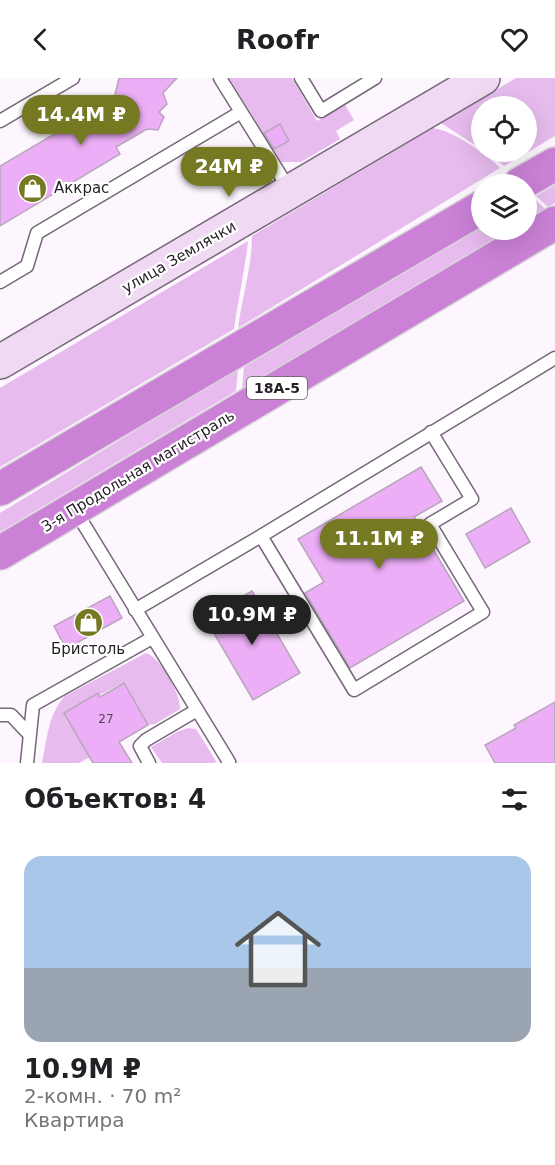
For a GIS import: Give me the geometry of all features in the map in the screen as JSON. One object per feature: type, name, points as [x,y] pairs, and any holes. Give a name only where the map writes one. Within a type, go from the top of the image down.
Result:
[{"type":"highway","points":[[537,174],[555,164]]},
{"type":"highway","points":[[0,489],[471,213]]},
{"type":"highway","name":"3-я Продольная магистраль","points":[[0,553],[553,226]]},
{"type":"main road","name":"улица Землячки","points":[[0,362],[483,78]]},
{"type":"lane","points":[[0,121],[73,78]]},
{"type":"lane","points":[[220,78],[290,192]]},
{"type":"lane","points":[[301,78],[321,111],[375,78]]},
{"type":"lane","points":[[0,282],[27,266],[37,233],[241,112]]},
{"type":"lane","points":[[135,610],[555,358]]},
{"type":"lane","points":[[261,536],[354,690],[483,612],[430,524],[472,499],[431,432]]},
{"type":"lane","points":[[74,509],[229,763]]},
{"type":"lane","points":[[27,763],[33,705],[152,638]]},
{"type":"lane","points":[[149,763],[140,746],[197,710]]},
{"type":"lane","points":[[0,715],[11,715],[30,735]]},
{"type":"shaded area","points":[[229,78],[292,78],[317,121],[345,105],[354,120],[336,131],[340,139],[301,162],[281,162]]},
{"type":"shaded area","points":[[516,78],[555,78],[555,136],[537,147],[537,96],[486,96]]},
{"type":"shaded area","points":[[471,105],[471,142],[441,123]]},
{"type":"shaded area","points":[[433,128],[449,133],[471,146],[471,162],[494,162],[500,168],[490,174],[471,174],[471,186],[238,328],[252,236]]},
{"type":"shaded area","points":[[499,162],[511,162],[504,166]]},
{"type":"shaded area","points":[[555,185],[555,203],[548,207],[537,195]]},
{"type":"shaded area","points":[[537,201],[546,210],[537,215]]},
{"type":"shaded area","points":[[471,233],[471,240],[496,240],[242,389],[244,367]]},
{"type":"shaded area","points":[[248,241],[234,329],[0,467],[0,388]]},
{"type":"shaded area","points":[[238,368],[236,391],[0,532],[0,513]]},
{"type":"shaded area","points":[[146,653],[157,661],[169,677],[177,694],[180,709],[155,724],[148,725],[123,683],[64,713],[90,757],[79,763],[42,763],[52,719],[65,696]]},
{"type":"shaded area","points":[[188,728],[196,729],[216,761],[215,763],[162,763],[151,747]]},
{"type":"building","points":[[119,78],[177,78],[163,93],[167,104],[159,112],[164,117],[158,130],[147,129],[116,147],[120,154],[0,226],[0,166],[114,99]]},
{"type":"building","points":[[280,124],[289,141],[274,149],[264,133]]},
{"type":"building","points":[[421,467],[442,501],[414,517],[464,601],[350,668],[305,593],[324,582],[298,539]]},
{"type":"building","points":[[511,508],[530,542],[485,568],[466,534]]},
{"type":"building","points":[[252,591],[300,673],[253,700],[205,618]]},
{"type":"building","name":"Бристоль","points":[[110,596],[122,618],[66,649],[54,626]]},
{"type":"building","points":[[124,683],[148,725],[119,742],[132,763],[93,763],[64,713],[98,693],[100,697]]},
{"type":"building","points":[[555,702],[555,763],[495,763],[485,745],[516,728],[514,725]]},
{"type":"place","name":"Аккрас","points":[[33,188]]},
{"type":"place","name":"Бристоль","points":[[88,622]]}]
